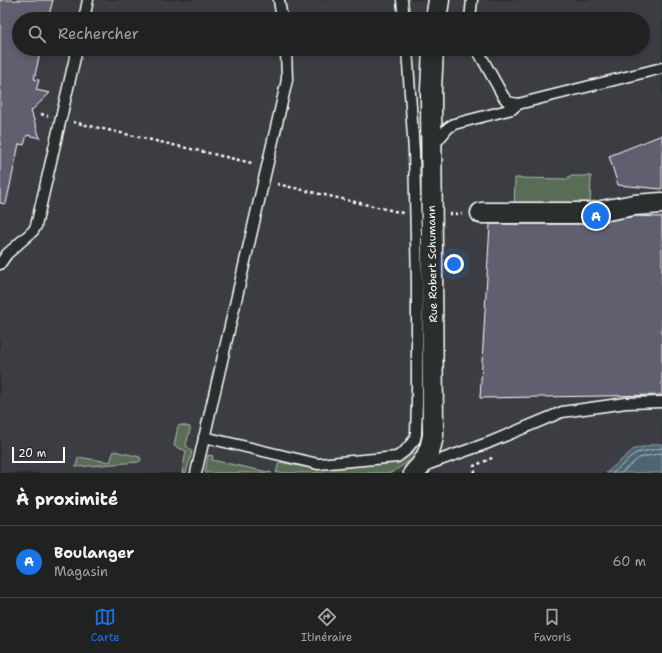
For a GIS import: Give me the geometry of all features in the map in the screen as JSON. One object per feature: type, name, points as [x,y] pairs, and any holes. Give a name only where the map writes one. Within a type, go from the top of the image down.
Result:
[{"type":"street","points":[[437,12],[439,0]]},
{"type":"street","name":"Rue Robert Schumann","points":[[420,471],[431,448],[433,435],[431,149],[433,56]]},
{"type":"street","points":[[481,213],[591,213],[634,205],[662,203]]},
{"type":"lane","points":[[85,12],[88,0]]},
{"type":"lane","points":[[279,0],[281,12]]},
{"type":"lane","points":[[402,0],[403,12]]},
{"type":"lane","points":[[471,12],[472,0]]},
{"type":"lane","points":[[0,264],[7,254],[33,231],[36,226],[75,56]]},
{"type":"lane","points":[[196,473],[287,80],[286,56]]},
{"type":"lane","points":[[204,437],[318,464],[397,457],[414,439],[416,434],[417,404],[416,253],[413,144],[407,56]]},
{"type":"lane","points":[[482,56],[503,96],[508,102],[518,104],[662,68]]},
{"type":"lane","points":[[431,149],[448,128],[454,124],[512,109],[518,104]]},
{"type":"lane","points":[[420,471],[562,412],[626,403],[662,402]]},
{"type":"path","points":[[73,122],[252,163],[251,167]]},
{"type":"path","points":[[278,179],[277,184],[410,215]]},
{"type":"path","points":[[446,215],[481,213]]},
{"type":"shaded area","points":[[0,0],[662,0],[662,473],[0,473]]},
{"type":"green space","points":[[569,176],[591,176],[590,209],[514,211],[515,178],[569,179]]},
{"type":"green space","points":[[422,408],[423,433],[420,449],[413,459],[391,473],[276,473],[279,462],[310,468],[399,459],[412,451],[419,438]]},
{"type":"green space","points":[[181,425],[190,427],[186,445],[192,452],[186,473],[182,473],[186,451],[174,446],[178,426]]},
{"type":"green space","points":[[114,451],[140,457],[141,460],[139,462],[76,467],[78,457],[110,462]]},
{"type":"green space","points":[[208,455],[213,456],[212,460],[272,473],[205,473]]},
{"type":"water","points":[[662,444],[662,473],[606,473],[634,449]]},
{"type":"building","points":[[0,0],[53,0],[50,12],[12,12],[12,56],[39,56],[34,79],[39,80],[36,90],[50,93],[31,111],[40,138],[27,135],[24,145],[19,144],[6,204],[0,203]]},
{"type":"building","points":[[662,135],[662,189],[618,185],[609,156]]},
{"type":"building","points":[[635,216],[662,217],[662,395],[480,398],[490,224],[591,224]]},
{"type":"place","name":"Boulanger","points":[[596,216]]}]
